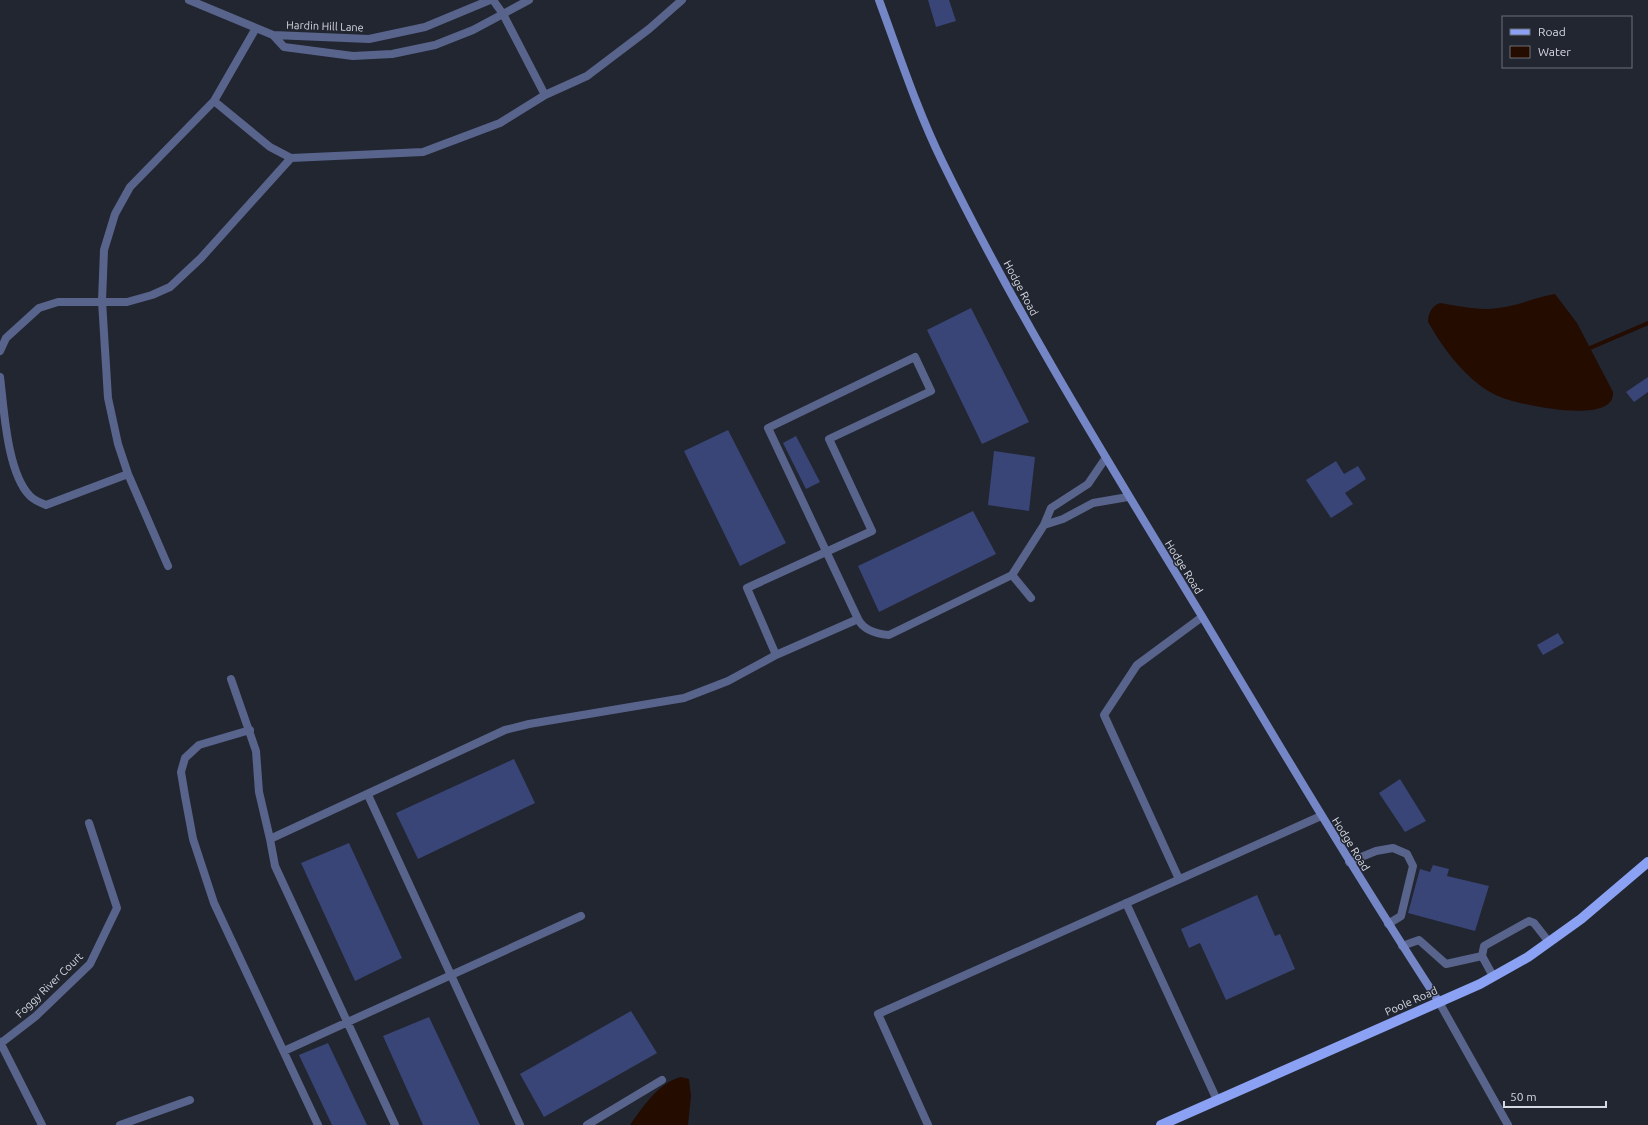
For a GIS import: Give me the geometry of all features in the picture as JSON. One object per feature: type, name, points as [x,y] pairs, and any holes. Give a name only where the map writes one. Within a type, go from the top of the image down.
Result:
[{"type":"main road","name":"Hodge Road","points":[[879,0],[924,119],[942,161],[1038,343],[1105,459],[1202,617],[1321,816],[1388,924],[1439,1002]]},
{"type":"main road","name":"Poole Road","points":[[1161,1125],[1439,1002],[1493,976],[1528,957],[1581,919],[1646,868]]},
{"type":"street","name":"Hardin Hill Lane","points":[[188,0],[273,35],[369,39],[425,27],[490,0]]},
{"type":"street","points":[[493,0],[503,14],[545,95]]},
{"type":"street","name":"Hardin Hill Lane","points":[[273,35],[284,47],[353,56],[392,54],[435,45],[473,30],[529,0]]},
{"type":"street","points":[[214,101],[270,147],[291,158],[423,152],[500,123],[545,95],[588,76],[649,29],[682,0]]},
{"type":"street","points":[[168,566],[128,474],[118,444],[108,398],[102,301],[104,250],[119,207],[130,187],[214,101],[256,28]]},
{"type":"street","points":[[0,351],[6,338],[39,308],[58,302],[127,302],[152,295],[170,287],[201,258],[291,158]]},
{"type":"street","points":[[776,655],[747,588],[826,552],[872,531],[829,439],[931,391],[915,357],[768,428],[826,552],[858,619],[861,626],[879,634],[889,635],[1012,575],[1044,525],[1051,508],[1088,484],[1105,459]]},
{"type":"street","points":[[0,377],[8,444],[21,484],[31,497],[46,505],[128,474]]},
{"type":"street","points":[[1044,525],[1063,518],[1093,503],[1128,496]]},
{"type":"street","points":[[1012,575],[1031,598]]},
{"type":"street","points":[[1179,879],[1104,715],[1137,665],[1202,617]]},
{"type":"street","points":[[270,839],[368,795],[505,730],[529,724],[684,698],[728,681],[776,655],[858,619]]},
{"type":"street","points":[[231,679],[250,730],[256,751],[259,792],[275,866],[395,1125]]},
{"type":"street","points":[[250,730],[199,745],[185,758],[181,772],[193,839],[200,865],[214,903],[318,1125]]},
{"type":"street","points":[[368,795],[520,1125]]},
{"type":"street","points":[[928,1125],[878,1014],[1321,816]]},
{"type":"street","name":"Foggy River Court","points":[[1,1043],[36,1016],[90,964],[117,908],[88,823]]},
{"type":"street","points":[[1349,862],[1376,851],[1393,848],[1407,854],[1413,866],[1401,916],[1388,924]]},
{"type":"street","points":[[1126,903],[1217,1100]]},
{"type":"street","points":[[284,1051],[450,974],[581,916]]},
{"type":"street","points":[[1493,976],[1482,956],[1484,946],[1529,921],[1534,923],[1549,942]]},
{"type":"street","points":[[1402,946],[1419,940],[1446,964],[1482,956]]},
{"type":"street","name":"Hodge Road","points":[[1439,1002],[1508,1125]]},
{"type":"street","points":[[1,1043],[42,1125]]},
{"type":"street","points":[[587,1125],[662,1080]]},
{"type":"street","points":[[120,1125],[190,1100]]},
{"type":"water","points":[[1555,294],[1577,323],[1613,392],[1610,402],[1600,408],[1584,411],[1547,408],[1528,405],[1495,395],[1482,387],[1458,365],[1445,349],[1428,322],[1431,310],[1440,303],[1469,308],[1491,309],[1505,307]]},
{"type":"water","points":[[681,1077],[689,1079],[691,1096],[688,1125],[630,1125],[646,1103],[658,1090],[665,1084]]},
{"type":"building","points":[[928,0],[949,0],[956,21],[936,27]]},
{"type":"building","points":[[971,308],[1029,422],[982,444],[927,330]]},
{"type":"building","points":[[1648,377],[1648,392],[1634,402],[1626,392]]},
{"type":"building","points":[[728,430],[786,543],[740,566],[684,451]]},
{"type":"building","points":[[796,436],[820,482],[806,489],[783,443]]},
{"type":"building","points":[[994,451],[1035,457],[1029,511],[988,505]]},
{"type":"building","points":[[1336,461],[1344,474],[1358,466],[1366,479],[1345,493],[1353,504],[1331,518],[1306,480]]},
{"type":"building","points":[[973,511],[996,554],[879,612],[858,566]]},
{"type":"building","points":[[1558,633],[1564,643],[1543,655],[1537,645]]},
{"type":"building","points":[[514,759],[535,803],[418,859],[396,813]]},
{"type":"building","points":[[1400,779],[1426,821],[1405,832],[1379,793]]},
{"type":"building","points":[[349,843],[402,958],[355,981],[301,863]]},
{"type":"building","points":[[1433,865],[1449,869],[1447,876],[1489,886],[1475,931],[1408,913],[1420,869],[1430,872]]},
{"type":"building","points":[[1257,895],[1275,936],[1280,934],[1295,969],[1226,1000],[1200,943],[1189,948],[1181,929]]},
{"type":"building","points":[[631,1011],[657,1053],[544,1117],[520,1074]]},
{"type":"building","points":[[429,1017],[480,1125],[423,1125],[383,1036]]},
{"type":"building","points":[[328,1043],[367,1125],[332,1125],[299,1055]]},
{"type":"waterway","points":[[1586,348],[1590,348],[1648,323]]}]
